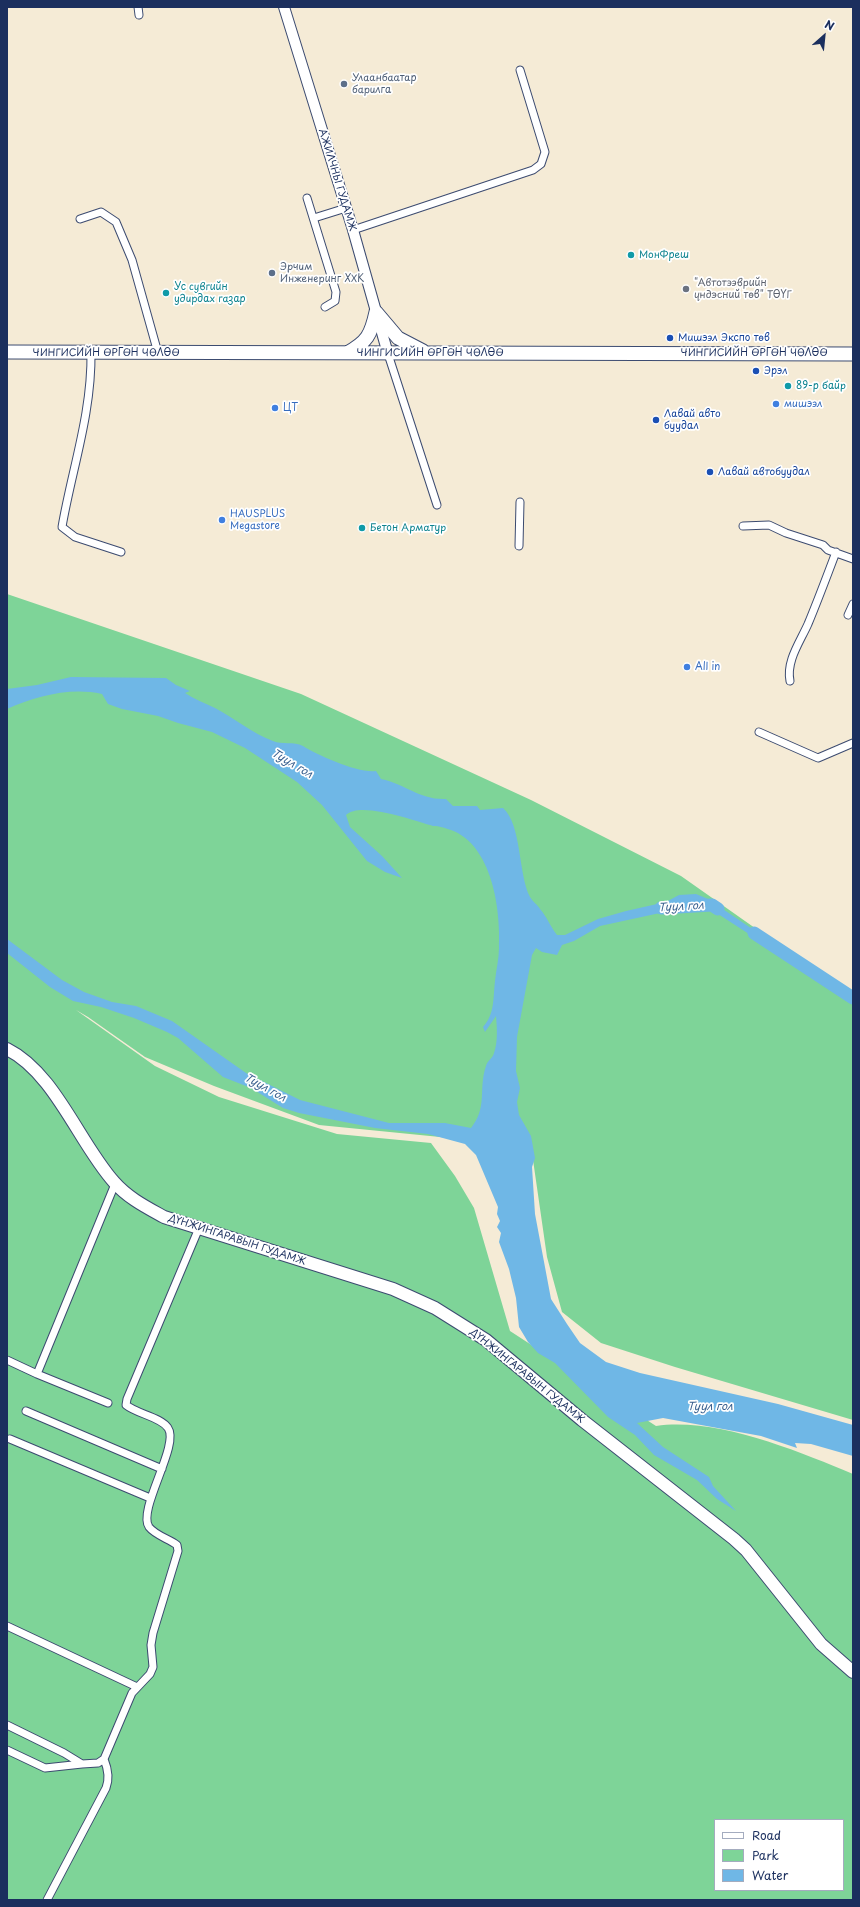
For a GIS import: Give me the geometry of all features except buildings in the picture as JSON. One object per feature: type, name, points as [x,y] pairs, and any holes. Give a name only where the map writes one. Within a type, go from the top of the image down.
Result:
[{"type":"highway","points":[[376,312],[398,338],[406,344],[429,353]]},
{"type":"highway","points":[[347,353],[360,346],[370,334],[376,312]]},
{"type":"highway","name":"ЧИНГИСИЙН ӨРГӨН ЧӨЛӨӨ","points":[[7,352],[853,354]]},
{"type":"main road","name":"АЖИЛЧНЫ ГУДАМЖ","points":[[284,7],[353,230],[388,354]]},
{"type":"main road","name":"ДҮНЖИНГАРАВЫН ГУДАМЖ","points":[[7,1049],[28,1064],[45,1083],[115,1184],[133,1199],[164,1217],[393,1289],[435,1308],[468,1327],[486,1340],[635,1463],[734,1539],[746,1550],[821,1644],[853,1672]]},
{"type":"street","points":[[353,230],[532,170],[542,164],[545,152],[520,70]]},
{"type":"street","points":[[307,198],[336,292],[335,301],[325,307]]},
{"type":"street","points":[[314,218],[346,208]]},
{"type":"street","points":[[80,219],[101,212],[116,222],[132,260],[158,353]]},
{"type":"street","points":[[91,352],[88,407],[62,527],[75,537],[121,552]]},
{"type":"street","points":[[388,354],[437,506]]},
{"type":"street","points":[[519,546],[520,502]]},
{"type":"street","points":[[742,526],[769,525],[786,533],[823,545],[828,550],[853,559]]},
{"type":"street","points":[[790,681],[789,674],[795,651],[836,552]]},
{"type":"street","points":[[848,615],[853,604]]},
{"type":"street","points":[[759,732],[818,758],[853,743]]},
{"type":"street","points":[[37,1374],[115,1184]]},
{"type":"street","points":[[7,1750],[45,1768],[98,1763],[104,1759],[128,1702],[137,1687],[150,1674],[153,1668],[151,1645],[153,1633],[178,1551],[177,1545],[149,1527],[147,1522],[150,1498],[162,1469],[171,1439],[168,1428],[163,1423],[126,1405],[127,1399],[199,1228]]},
{"type":"street","points":[[7,1360],[108,1403]]},
{"type":"street","points":[[26,1411],[162,1469]]},
{"type":"street","points":[[10,1439],[150,1498]]},
{"type":"street","points":[[7,1626],[137,1687]]},
{"type":"street","points":[[7,1725],[64,1753],[82,1764]]},
{"type":"street","points":[[47,1900],[106,1788],[108,1782],[108,1771],[104,1759]]},
{"type":"green space","points":[[7,594],[301,694],[531,800],[681,876],[853,997],[853,1420],[675,1367],[601,1343],[562,1312],[547,1257],[531,1146],[319,1125],[214,1086],[145,1057],[76,1010],[155,1066],[219,1097],[337,1134],[431,1143],[455,1176],[474,1208],[510,1331],[656,1426],[704,1426],[730,1431],[782,1446],[853,1474],[853,1900],[7,1900]]},
{"type":"water","points":[[71,677],[166,678],[176,685],[190,691],[185,693],[188,695],[215,708],[258,734],[273,741],[299,745],[328,759],[360,770],[376,771],[381,779],[398,784],[428,797],[446,799],[453,806],[477,806],[480,810],[503,808],[514,826],[523,876],[530,897],[538,906],[557,935],[565,935],[598,919],[666,902],[679,895],[696,894],[708,899],[770,941],[766,945],[715,912],[695,902],[660,913],[600,926],[574,941],[562,945],[557,955],[542,952],[536,948],[532,955],[517,1037],[516,1071],[520,1088],[517,1102],[519,1115],[531,1136],[535,1158],[532,1167],[535,1214],[551,1299],[580,1343],[606,1362],[640,1373],[778,1404],[853,1425],[853,1456],[811,1444],[795,1443],[797,1448],[761,1436],[663,1418],[637,1423],[663,1447],[709,1477],[713,1486],[736,1511],[717,1499],[697,1480],[654,1455],[635,1435],[608,1417],[555,1363],[538,1353],[528,1342],[519,1327],[516,1298],[509,1269],[499,1242],[501,1233],[497,1227],[500,1221],[497,1214],[498,1207],[476,1155],[465,1144],[428,1134],[375,1128],[299,1113],[283,1108],[251,1088],[223,1077],[178,1038],[134,1018],[101,1007],[73,1001],[50,987],[7,953],[7,939],[62,980],[84,992],[112,1002],[136,1006],[172,1021],[246,1073],[300,1100],[389,1123],[445,1123],[471,1128],[479,1113],[484,1074],[487,1064],[493,1055],[497,1040],[496,1016],[485,1032],[483,1027],[490,1017],[493,1006],[495,977],[499,956],[499,932],[496,897],[485,864],[476,849],[465,838],[442,827],[375,811],[353,811],[346,815],[350,827],[382,856],[402,878],[385,872],[367,861],[322,805],[297,782],[245,748],[212,732],[158,716],[122,709],[108,704],[102,694],[90,692],[66,692],[54,694],[30,700],[7,709],[7,689],[37,685]]},
{"type":"waterway","name":"Туул гол","points":[[661,908],[712,905],[718,909]]},
{"type":"waterway","name":"Туул гол","points":[[754,933],[853,998]]},
{"type":"place","name":"Улаанбаатар барилга","points":[[344,84]]},
{"type":"place","name":"МонФреш","points":[[631,255]]},
{"type":"place","name":"Эрчим Инженеринг ХХК","points":[[272,273]]},
{"type":"place","name":"\"Автотээврийн үндэсний төв\" ТӨҮГ","points":[[686,289]]},
{"type":"place","name":"Ус сувгийн удирдах газар","points":[[166,293]]},
{"type":"place","name":"Мишээл Экспо төв","points":[[670,338]]},
{"type":"place","name":"Эрэл","points":[[756,371]]},
{"type":"place","name":"89-р байр","points":[[788,386]]},
{"type":"place","name":"мишээл","points":[[776,404]]},
{"type":"place","name":"ЦТ","points":[[275,408]]},
{"type":"place","name":"Лавай авто буудал","points":[[656,420]]},
{"type":"place","name":"Лавай автобуудал","points":[[710,472]]},
{"type":"place","name":"HAUSPLUS Megastore","points":[[222,520]]},
{"type":"place","name":"Бетон Арматур","points":[[362,528]]},
{"type":"place","name":"All in","points":[[687,667]]}]
